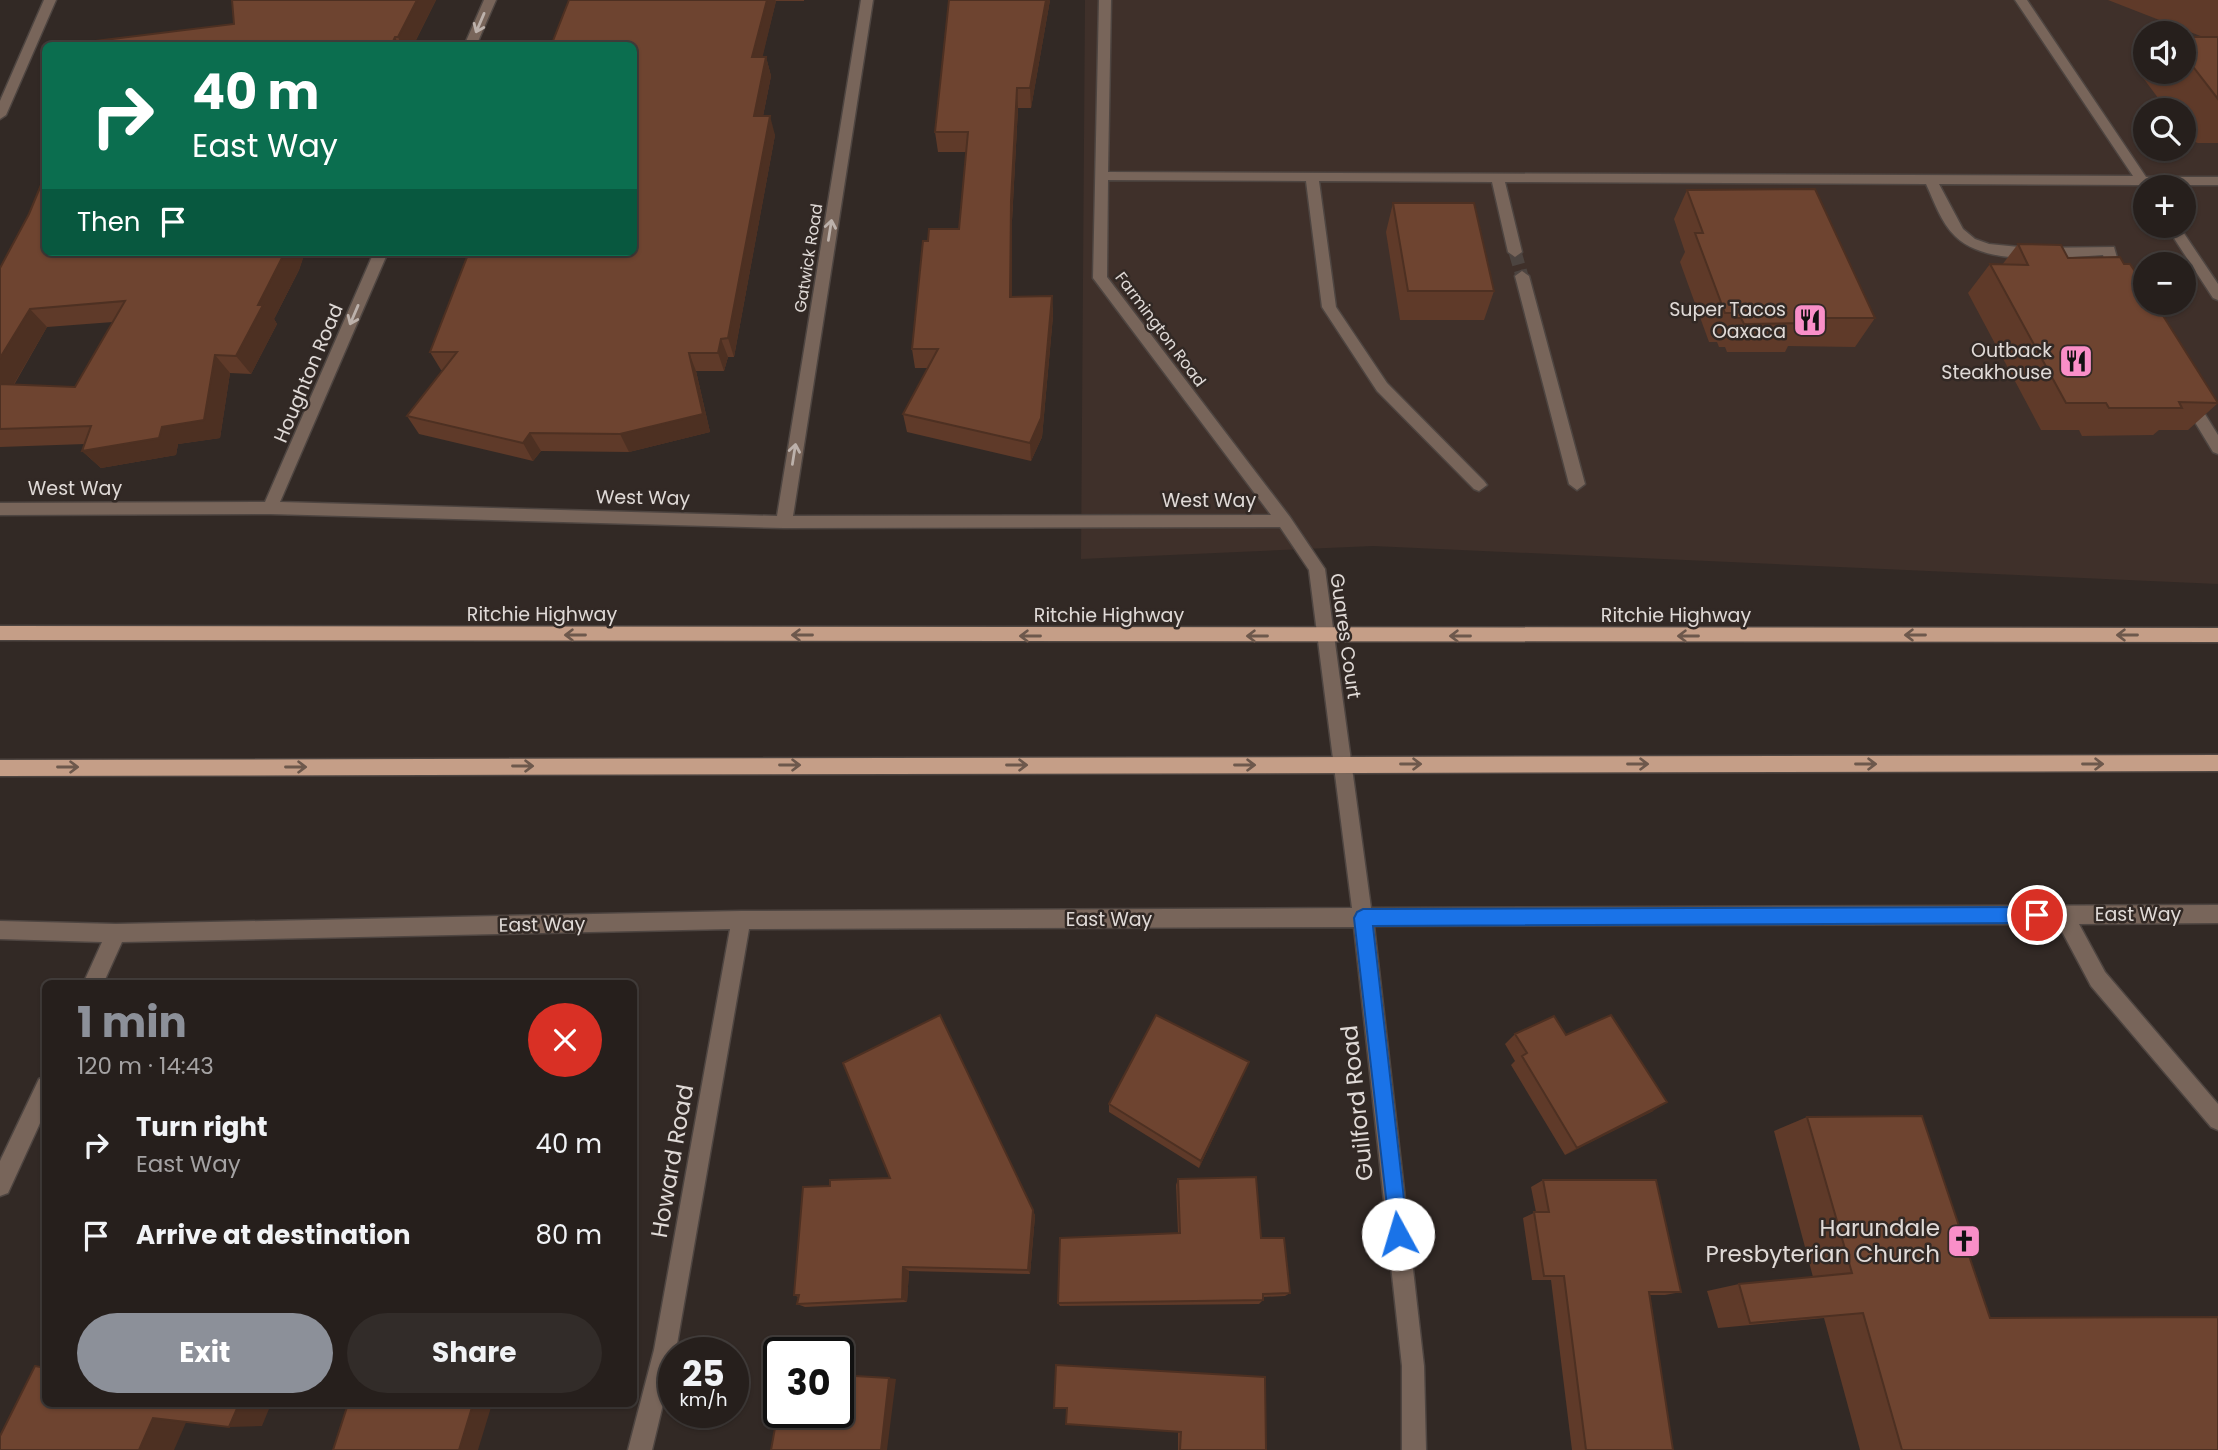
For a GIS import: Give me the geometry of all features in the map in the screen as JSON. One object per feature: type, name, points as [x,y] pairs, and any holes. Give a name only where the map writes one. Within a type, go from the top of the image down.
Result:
[{"type":"main road","name":"Ritchie Highway","points":[[0,634],[2218,635]]},
{"type":"main road","points":[[0,768],[2218,763]]},
{"type":"street","points":[[0,115],[50,0]]},
{"type":"street","points":[[472,42],[490,0]]},
{"type":"street","name":"Gatwick Road","points":[[783,522],[867,0]]},
{"type":"street","name":"Farmington Road","points":[[1105,0],[1100,278],[1284,522]]},
{"type":"street","points":[[2021,0],[2139,175]]},
{"type":"street","points":[[1102,176],[1930,180],[2133,184]]},
{"type":"street","points":[[1312,178],[1329,307],[1382,387],[1436,438],[1479,485]]},
{"type":"street","points":[[1498,178],[1515,252]]},
{"type":"street","points":[[1930,180],[1959,232],[1973,244],[1998,251],[2109,250],[2116,280],[2124,292]]},
{"type":"street","points":[[2196,182],[2218,181]]},
{"type":"street","points":[[2180,238],[2218,295]]},
{"type":"street","name":"Houghton Road","points":[[270,508],[379,256]]},
{"type":"street","points":[[1522,276],[1577,484]]},
{"type":"street","points":[[2181,387],[2218,448]]},
{"type":"street","name":"West Way","points":[[0,509],[270,508],[783,522],[1284,522]]},
{"type":"street","name":"Guares Court","points":[[1284,522],[1317,569],[1363,918]]},
{"type":"street","name":"East Way","points":[[0,930],[116,933],[741,920],[2218,914]]},
{"type":"street","points":[[2064,915],[2098,979],[2218,1120]]},
{"type":"street","name":"Guilford Road","points":[[1363,918],[1413,1366],[1414,1450]]},
{"type":"street","name":"Howard Road","points":[[640,1450],[665,1350],[741,920]]},
{"type":"street","points":[[95,980],[116,933]]},
{"type":"street","points":[[0,1185],[42,1095]]},
{"type":"shaded area","points":[[1085,0],[2218,0],[2218,584],[1373,546],[1081,559]]},
{"type":"building","points":[[232,0],[417,0],[393,42],[96,42],[234,24]]},
{"type":"building","points":[[569,0],[767,0],[752,57],[766,57],[754,116],[770,116],[728,338],[721,339],[718,353],[689,353],[703,414],[620,434],[530,433],[523,443],[407,416],[457,352],[430,352],[467,256],[637,256],[637,42],[553,42]]},
{"type":"building","points":[[949,0],[1046,0],[1030,88],[1017,88],[1011,201],[1010,297],[1052,296],[1041,418],[1030,443],[903,414],[938,349],[912,349],[923,241],[928,241],[929,229],[959,229],[968,132],[935,132]]},
{"type":"building","points":[[2196,37],[2218,37],[2218,99],[2196,71]]},
{"type":"building","points":[[42,183],[42,256],[283,256],[258,305],[263,305],[236,356],[215,355],[204,420],[162,427],[159,438],[82,451],[91,426],[0,429],[0,384],[75,387],[125,301],[30,309],[0,358],[0,268],[29,214]]},
{"type":"building","points":[[1815,189],[1875,318],[1801,318],[1803,323],[1744,324],[1741,318],[1735,318],[1733,313],[1725,313],[1695,233],[1703,233],[1687,190]]},
{"type":"building","points":[[1393,203],[1474,203],[1494,291],[1408,291]]},
{"type":"building","points":[[2018,244],[2061,245],[2068,258],[2120,257],[2124,264],[2130,264],[2133,268],[2133,315],[2163,315],[2218,403],[2179,402],[2182,408],[2109,408],[2106,403],[2066,403],[1990,264],[2028,265]]},
{"type":"building","points":[[940,1015],[1033,1210],[1028,1270],[903,1267],[902,1299],[797,1304],[799,1295],[794,1295],[803,1187],[830,1186],[830,1180],[890,1178],[843,1063]]},
{"type":"building","points":[[1156,1015],[1249,1062],[1201,1161],[1109,1104]]},
{"type":"building","points":[[1611,1015],[1667,1102],[1577,1148],[1522,1056],[1527,1053],[1515,1034],[1554,1016],[1566,1035]]},
{"type":"building","points":[[1922,1116],[1990,1318],[2218,1317],[2218,1450],[1902,1450],[1863,1313],[1750,1323],[1739,1284],[1852,1273],[1807,1117]]},
{"type":"building","points":[[1256,1177],[1261,1238],[1284,1238],[1290,1293],[1263,1294],[1263,1300],[1058,1303],[1060,1238],[1180,1233],[1178,1179]]},
{"type":"building","points":[[1543,1180],[1656,1180],[1681,1292],[1649,1292],[1673,1450],[1586,1450],[1564,1276],[1544,1276],[1534,1212],[1549,1212]]},
{"type":"building","points":[[1056,1365],[1265,1377],[1266,1450],[1180,1450],[1181,1432],[1066,1424],[1067,1408],[1054,1408]]},
{"type":"building","points":[[35,1366],[42,1367],[42,1407],[238,1407],[229,1427],[153,1418],[139,1450],[0,1450],[0,1436]]},
{"type":"building","points":[[854,1376],[889,1378],[881,1450],[771,1450],[775,1428],[854,1428]]},
{"type":"building","points":[[347,1407],[472,1407],[459,1450],[333,1450]]},
{"type":"tunnel","points":[[1515,252],[1522,276]]},
{"type":"place","name":"Super Tacos Oaxaca","points":[[1810,320]]},
{"type":"place","name":"Outback Steakhouse","points":[[2076,361]]},
{"type":"place","name":"Harundale Presbyterian Church","points":[[1964,1241]]},
{"type":"route","points":[[1398,1234],[1363,918],[2037,915]]}]
